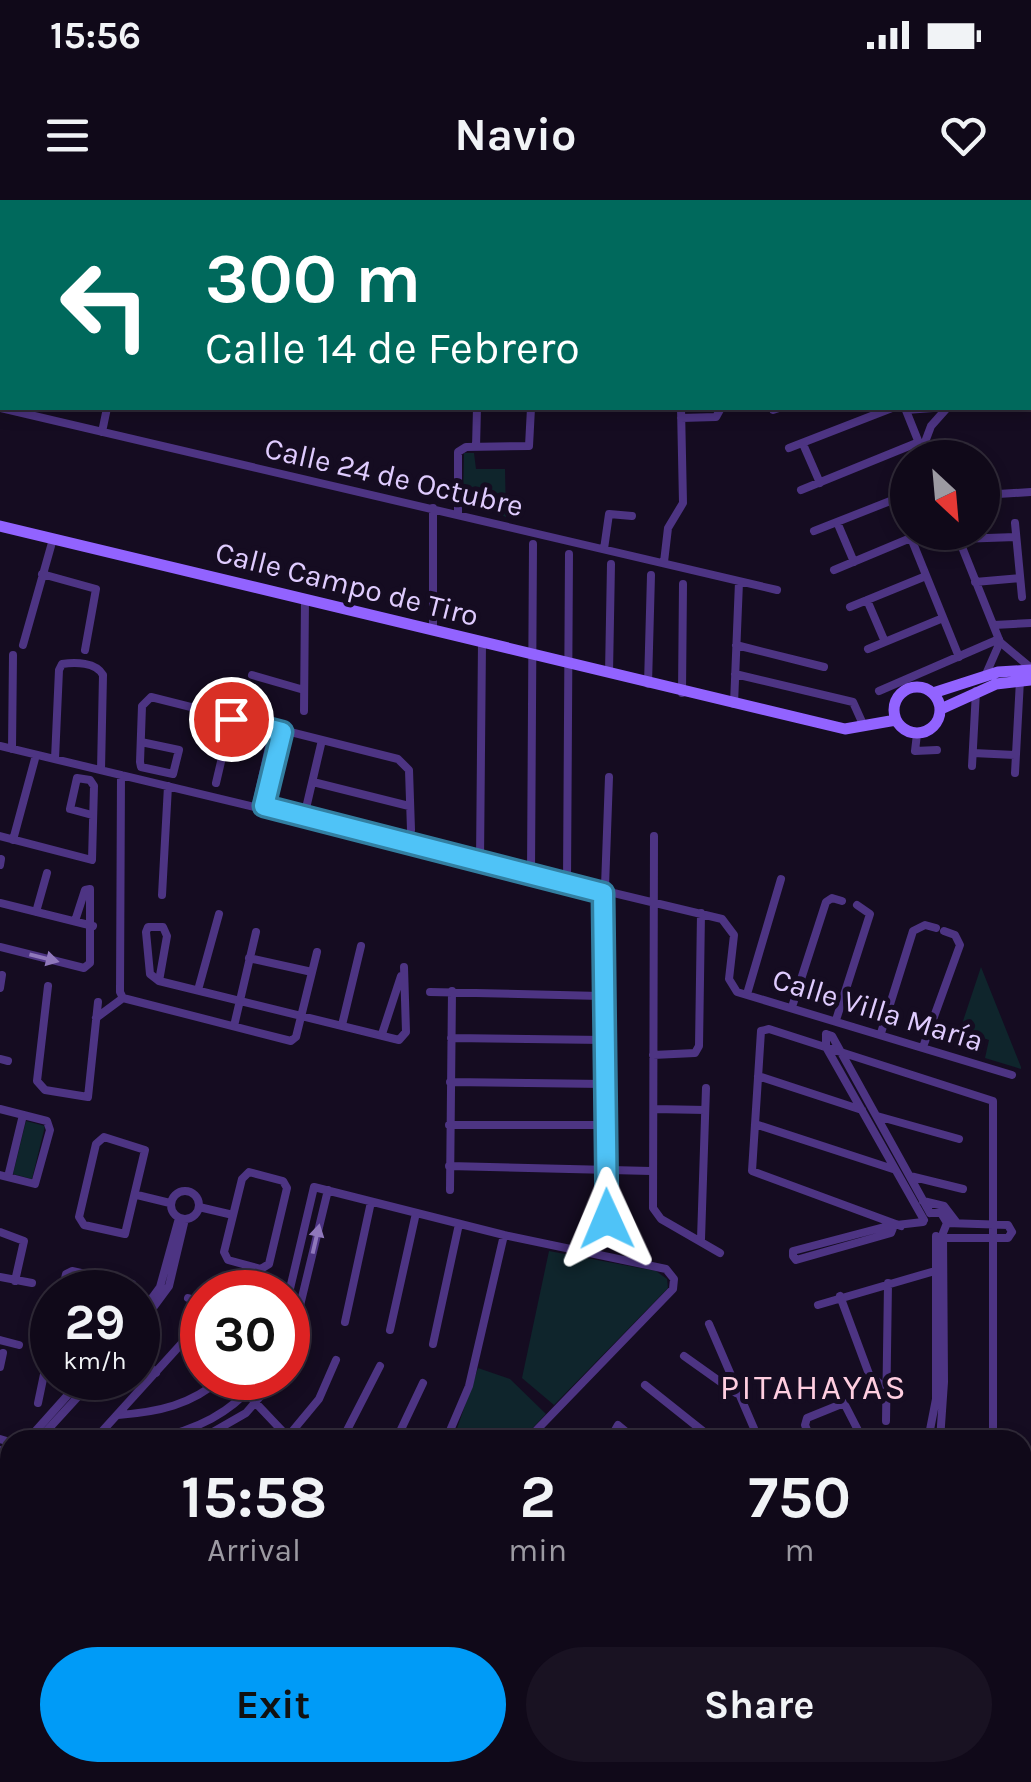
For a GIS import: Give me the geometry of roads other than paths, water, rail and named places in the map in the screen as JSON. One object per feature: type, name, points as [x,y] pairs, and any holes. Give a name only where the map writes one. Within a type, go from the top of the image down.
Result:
[{"type":"street","name":"Calle 24 de Octubre","points":[[17,410],[777,590]]},
{"type":"street","points":[[51,420],[54,410]]},
{"type":"street","points":[[102,432],[107,410]]},
{"type":"street","points":[[476,410],[476,447]]},
{"type":"street","points":[[458,514],[458,452],[476,447],[529,446],[531,410]]},
{"type":"street","points":[[664,562],[668,528],[683,503],[681,410]]},
{"type":"street","points":[[682,418],[716,417],[720,410]]},
{"type":"street","points":[[789,448],[887,410]]},
{"type":"street","points":[[906,410],[918,440]]},
{"type":"street","points":[[926,440],[931,426],[946,410]]},
{"type":"street","points":[[803,444],[820,483]]},
{"type":"street","points":[[801,490],[890,460]]},
{"type":"street","points":[[1000,494],[1031,492]]},
{"type":"street","points":[[814,531],[890,501]]},
{"type":"street","points":[[433,508],[433,631]]},
{"type":"street","points":[[604,549],[609,514],[632,516]]},
{"type":"street","points":[[836,522],[854,562]]},
{"type":"street","points":[[1015,524],[1022,597]]},
{"type":"street","name":"Calle Campo de Tiro","points":[[0,526],[51,545],[305,599],[846,730],[896,720]]},
{"type":"street","points":[[1000,537],[1016,537]]},
{"type":"street","points":[[531,873],[533,544]]},
{"type":"street","points":[[23,644],[51,545]]},
{"type":"street","points":[[834,570],[890,547]]},
{"type":"street","points":[[916,550],[959,657]]},
{"type":"street","points":[[962,550],[1000,640],[1031,669]]},
{"type":"street","points":[[566,882],[569,554]]},
{"type":"street","points":[[609,674],[611,564]]},
{"type":"street","points":[[42,574],[96,589],[85,650]]},
{"type":"street","points":[[648,679],[650,575]]},
{"type":"street","points":[[850,607],[926,576]]},
{"type":"street","points":[[975,582],[1020,578]]},
{"type":"street","points":[[734,704],[739,582]]},
{"type":"street","points":[[682,693],[683,584]]},
{"type":"street","points":[[304,710],[305,599]]},
{"type":"street","points":[[867,600],[885,642]]},
{"type":"street","points":[[868,649],[944,618]]},
{"type":"street","points":[[994,625],[1031,623]]},
{"type":"street","points":[[880,691],[1000,640]]},
{"type":"street","points":[[986,676],[1000,640]]},
{"type":"street","points":[[480,862],[482,642]]},
{"type":"street","points":[[736,645],[824,667]]},
{"type":"street","points":[[12,749],[13,655]]},
{"type":"street","points":[[55,760],[59,670],[71,662],[95,666],[103,675],[101,770]]},
{"type":"street","points":[[933,693],[986,676],[1031,669]]},
{"type":"street","points":[[735,674],[853,702],[862,722]]},
{"type":"street","points":[[252,675],[304,690]]},
{"type":"street","points":[[941,709],[933,693],[920,687],[906,690],[897,700],[896,720],[904,730],[917,734],[931,730],[941,709],[976,691],[1025,680],[1015,773]]},
{"type":"street","points":[[972,766],[976,691]]},
{"type":"street","points":[[141,742],[178,750],[173,774],[141,767],[141,742],[145,699],[406,764],[412,830]]},
{"type":"street","points":[[216,783],[231,719]]},
{"type":"street","points":[[260,806],[277,730]]},
{"type":"street","points":[[917,734],[915,751],[937,750]]},
{"type":"street","points":[[307,804],[322,740]]},
{"type":"street","points":[[0,746],[260,806],[652,905],[701,913],[699,1046],[695,1053],[684,1056],[653,1055]]},
{"type":"street","points":[[973,753],[1016,755]]},
{"type":"street","points":[[13,840],[36,755]]},
{"type":"street","points":[[121,775],[120,992],[124,998],[294,1040],[317,952]]},
{"type":"street","points":[[607,1219],[601,996],[610,777]]},
{"type":"street","points":[[0,836],[92,860],[94,786],[90,780],[77,778],[70,808],[92,814]]},
{"type":"street","points":[[313,782],[409,806]]},
{"type":"street","points":[[162,895],[168,786]]},
{"type":"street","points":[[654,836],[654,1109],[650,1171],[655,1214],[720,1253]]},
{"type":"street","points":[[36,912],[47,873]]},
{"type":"street","points":[[747,994],[781,879]]},
{"type":"street","points":[[0,947],[84,968],[90,963],[90,889],[84,890],[74,921]]},
{"type":"street","points":[[792,1007],[828,899],[842,901]]},
{"type":"street","points":[[0,903],[92,926]]},
{"type":"street","points":[[836,1020],[870,914],[857,905]]},
{"type":"street","name":"Calle Villa María","points":[[701,913],[730,924],[734,935],[731,988],[1012,1075]]},
{"type":"street","points":[[198,990],[219,914]]},
{"type":"street","points":[[159,981],[168,936],[163,927],[154,926],[146,932],[150,974],[159,981],[342,1025],[382,1034],[405,1038],[404,967],[382,1034]]},
{"type":"street","points":[[882,1033],[917,927],[955,935],[960,945],[923,1048]]},
{"type":"street","points":[[234,1026],[256,932]]},
{"type":"street","points":[[342,1025],[361,946]]},
{"type":"street","points":[[249,958],[312,972]]},
{"type":"street","points":[[0,988],[2,975]]},
{"type":"street","points":[[48,986],[37,1082],[45,1090],[88,1097],[98,1002]]},
{"type":"street","points":[[450,1190],[452,991]]},
{"type":"street","points":[[430,992],[601,996]]},
{"type":"street","points":[[96,1018],[124,998]]},
{"type":"street","points":[[897,1227],[756,1175],[750,1166],[760,1031],[769,1029],[992,1101],[993,1430]]},
{"type":"street","points":[[452,1038],[604,1040]]},
{"type":"street","points":[[826,1047],[893,1169],[926,1218]]},
{"type":"street","points":[[795,1256],[890,1233],[897,1227],[926,1218],[941,1214],[952,1223],[1008,1225],[1012,1232],[1008,1238],[992,1238],[926,1232],[926,1218],[923,1201],[840,1052]]},
{"type":"street","points":[[758,1076],[862,1110]]},
{"type":"street","points":[[450,1082],[604,1084]]},
{"type":"street","points":[[700,1239],[706,1088]]},
{"type":"street","points":[[0,1109],[23,1114],[49,1125],[38,1181],[30,1185],[4,1176],[23,1114]]},
{"type":"street","points":[[654,1109],[705,1110]]},
{"type":"street","points":[[875,1116],[959,1140]]},
{"type":"street","points":[[449,1124],[606,1125]]},
{"type":"street","points":[[755,1124],[893,1169]]},
{"type":"street","points":[[99,1139],[146,1150],[137,1195],[125,1234],[80,1222],[99,1139]]},
{"type":"street","points":[[450,1166],[650,1171]]},
{"type":"street","points":[[244,1174],[285,1184],[266,1267],[225,1256],[233,1215],[244,1174]]},
{"type":"street","points":[[907,1175],[963,1189]]},
{"type":"street","points":[[294,1270],[314,1187],[504,1236],[666,1270],[674,1279],[672,1289],[537,1430]]},
{"type":"street","points":[[170,1203],[184,1190],[196,1195],[199,1207]]},
{"type":"street","points":[[309,1270],[328,1190]]},
{"type":"street","points":[[137,1195],[170,1203],[182,1219],[169,1286],[160,1298]]},
{"type":"street","points":[[923,1201],[944,1206],[952,1223]]},
{"type":"street","points":[[345,1322],[372,1202]]},
{"type":"street","points":[[160,1287],[182,1219],[199,1207],[233,1215]]},
{"type":"street","points":[[390,1330],[416,1214]]},
{"type":"street","points":[[930,1430],[936,1399],[936,1271],[941,1236],[952,1223]]},
{"type":"street","points":[[434,1344],[459,1224]]},
{"type":"street","points":[[0,1232],[24,1242],[15,1281]]},
{"type":"street","points":[[450,1430],[469,1386],[504,1236]]},
{"type":"street","points":[[941,1236],[944,1382],[941,1430]]},
{"type":"street","points":[[818,1304],[936,1271]]},
{"type":"street","points":[[0,1277],[30,1284]]},
{"type":"street","points":[[886,1420],[888,1283]]},
{"type":"street","points":[[840,1296],[869,1374],[887,1390]]},
{"type":"street","points":[[709,1324],[755,1430]]},
{"type":"street","points":[[0,1340],[18,1345]]},
{"type":"street","points":[[160,1368],[180,1346]]},
{"type":"street","points":[[0,1367],[3,1353]]},
{"type":"street","points":[[684,1356],[740,1396]]},
{"type":"street","points":[[295,1430],[319,1399],[336,1360]]},
{"type":"street","points":[[347,1430],[380,1366]]},
{"type":"street","points":[[401,1430],[423,1383]]},
{"type":"street","points":[[645,1385],[701,1430]]},
{"type":"street","points":[[38,1404],[39,1400]]},
{"type":"street","points":[[36,1430],[63,1400]]},
{"type":"street","points":[[48,1430],[76,1400]]},
{"type":"street","points":[[104,1430],[132,1400]]},
{"type":"street","points":[[118,1415],[156,1412],[188,1400]]},
{"type":"street","points":[[186,1430],[200,1426],[237,1400]]},
{"type":"street","points":[[252,1400],[280,1430]]},
{"type":"street","points":[[215,1430],[259,1400]]},
{"type":"street","points":[[807,1430],[804,1422],[844,1403],[857,1430]]},
{"type":"district","name":"PITAHAYAS","points":[[814,1387]]}]
